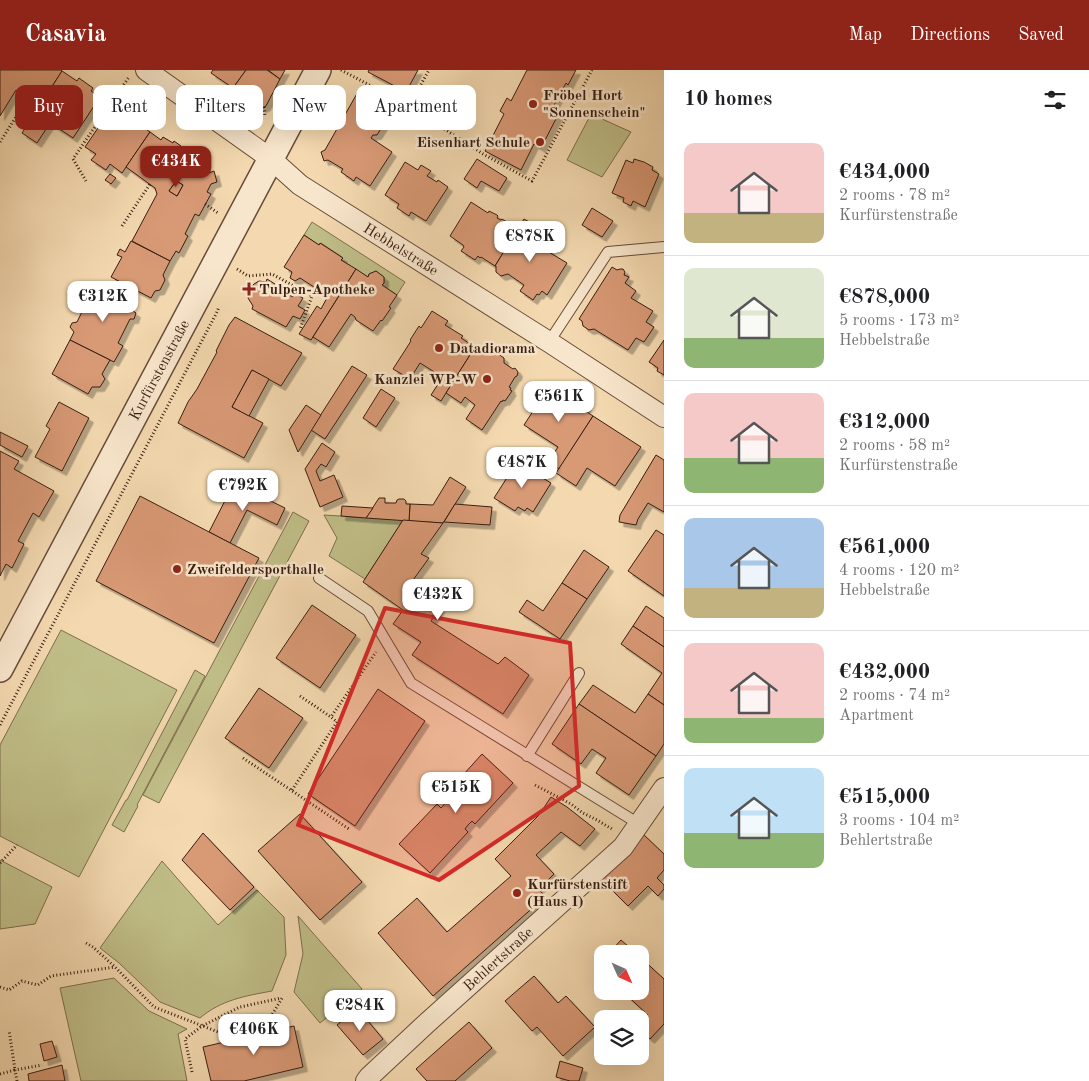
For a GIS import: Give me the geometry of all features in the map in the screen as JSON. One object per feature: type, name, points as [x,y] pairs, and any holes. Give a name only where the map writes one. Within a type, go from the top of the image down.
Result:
[{"type":"street","name":"Hebbelstraße","points":[[146,70],[271,159],[300,185],[664,417]]},
{"type":"street","name":"Kurfürstenstraße","points":[[0,670],[318,70]]},
{"type":"street","name":"Behlertstraße","points":[[366,1081],[428,1022],[623,848],[664,788]]},
{"type":"lane","points":[[549,342],[608,252],[664,247]]},
{"type":"lane","points":[[319,578],[368,610],[411,683],[527,756],[634,832]]},
{"type":"lane","points":[[527,756],[580,673]]},
{"type":"path","points":[[86,181],[73,159],[134,70]]},
{"type":"path","points":[[341,70],[369,85]]},
{"type":"path","points":[[421,85],[429,70]]},
{"type":"path","points":[[446,130],[482,154],[532,181],[592,70]]},
{"type":"path","points":[[264,107],[265,116]]},
{"type":"path","points":[[0,142],[15,118]]},
{"type":"path","points":[[122,226],[150,184]]},
{"type":"path","points":[[205,204],[219,213]]},
{"type":"path","points":[[237,269],[248,276],[272,274],[312,296],[300,329]]},
{"type":"path","points":[[0,725],[197,350]]},
{"type":"path","points":[[331,717],[367,666]]},
{"type":"path","points":[[292,790],[337,722],[300,696]]},
{"type":"path","points":[[243,758],[349,829]]},
{"type":"path","points":[[535,785],[571,804],[583,813],[634,832]]},
{"type":"path","points":[[0,862],[17,845]]},
{"type":"path","points":[[86,943],[115,967],[154,1007],[202,1026],[231,1037],[252,1036],[267,1023],[282,998],[240,1007],[202,1026],[186,1039],[192,1072]]},
{"type":"path","points":[[0,987],[9,990],[22,981],[38,985],[51,976],[115,967]]},
{"type":"path","points":[[8,1030],[17,1081]]},
{"type":"path","points":[[0,1074],[42,1065]]},
{"type":"highlighted area","points":[[385,608],[570,643],[579,786],[439,880],[298,825]]},
{"type":"shaded area","points":[[591,114],[631,132],[602,177],[567,160]]},
{"type":"shaded area","points":[[312,222],[405,282],[397,295],[382,285],[384,277],[376,271],[369,274],[368,277],[341,260],[342,257],[321,243],[319,245],[304,235]]},
{"type":"shaded area","points":[[293,512],[309,521],[159,803],[143,795]]},
{"type":"shaded area","points":[[324,515],[403,520],[365,579],[329,556],[337,538]]},
{"type":"shaded area","points":[[61,630],[177,690],[79,877],[0,836],[0,745]]},
{"type":"shaded area","points":[[195,670],[205,676],[124,832],[112,825]]},
{"type":"shaded area","points":[[0,860],[52,887],[35,924],[0,929]]},
{"type":"shaded area","points":[[162,861],[218,925],[257,890],[284,917],[286,955],[272,991],[225,1003],[200,1018],[160,1002],[119,963],[100,948]]},
{"type":"shaded area","points":[[298,916],[362,989],[320,1023],[294,992],[303,954]]},
{"type":"shaded area","points":[[114,978],[149,1011],[187,1029],[178,1034],[187,1081],[81,1081],[60,988]]},
{"type":"building","points":[[0,70],[62,71],[53,85],[15,85],[15,92],[0,116]]},
{"type":"building","points":[[213,70],[246,70],[235,85],[229,85],[211,73]]},
{"type":"building","points":[[246,70],[267,70],[280,79],[277,85],[273,85],[273,92],[266,106],[263,108],[263,85],[235,85]]},
{"type":"building","points":[[268,70],[285,70],[280,79]]},
{"type":"building","points":[[369,70],[418,70],[410,85],[393,85],[368,72]]},
{"type":"building","points":[[527,70],[576,70],[568,85],[566,83],[553,107],[560,111],[541,148],[534,144],[521,170],[485,151],[504,114],[500,111],[507,98],[511,101]]},
{"type":"building","points":[[62,71],[77,81],[79,78],[93,88],[91,91],[93,92],[93,108],[83,123],[83,85],[53,85]]},
{"type":"building","points":[[356,95],[356,130],[380,130],[377,135],[373,135],[371,138],[392,152],[370,186],[356,177],[354,181],[341,172],[343,169],[328,160],[324,161],[321,152],[325,150],[336,130],[346,130],[346,113]]},
{"type":"building","points":[[24,130],[45,130],[37,143],[22,133]]},
{"type":"building","points":[[61,130],[78,130],[73,138]]},
{"type":"building","points":[[97,130],[147,130],[150,132],[122,173],[110,164],[106,170],[91,160],[96,154],[85,147]]},
{"type":"building","points":[[150,132],[161,140],[163,137],[173,143],[174,141],[189,154],[187,157],[209,173],[214,171],[217,182],[211,184],[207,192],[211,194],[199,216],[195,214],[185,234],[188,236],[179,253],[176,251],[170,261],[132,241],[157,194],[155,188],[126,167]],"holes":[[[176,181],[183,185],[177,196],[169,191]]]},
{"type":"building","points":[[477,159],[507,178],[499,191],[481,181],[477,188],[464,179]]},
{"type":"building","points":[[634,159],[653,167],[652,170],[659,174],[645,207],[633,201],[631,206],[623,202],[624,198],[612,193],[626,160],[633,163]]},
{"type":"building","points":[[405,162],[418,170],[421,165],[431,171],[427,176],[437,182],[438,180],[448,187],[426,221],[411,212],[409,216],[397,208],[399,204],[385,195]]},
{"type":"building","points":[[110,174],[116,178],[111,184],[105,180]]},
{"type":"building","points":[[176,181],[183,185],[177,196],[169,191]]},
{"type":"building","points":[[471,202],[488,213],[489,211],[497,215],[497,218],[518,229],[495,266],[478,256],[475,260],[461,251],[464,247],[463,245],[450,236]]},
{"type":"building","points":[[592,208],[613,221],[602,237],[582,225]]},
{"type":"building","points":[[524,219],[531,223],[528,235],[536,240],[534,243],[567,263],[547,295],[542,291],[533,300],[520,291],[524,285],[508,274],[501,276],[496,272],[495,266]]},
{"type":"building","points":[[304,235],[343,258],[341,260],[356,269],[311,340],[299,334],[317,306],[321,309],[328,296],[300,278],[295,281],[290,278],[292,272],[284,267]]},
{"type":"building","points":[[131,241],[170,261],[163,275],[165,280],[160,290],[155,291],[151,298],[111,277],[122,257],[117,255],[120,249],[125,252]]},
{"type":"building","points":[[612,267],[617,270],[623,269],[624,275],[629,277],[625,283],[636,291],[631,298],[653,311],[646,322],[654,327],[644,342],[636,338],[628,350],[594,329],[589,330],[583,326],[582,321],[579,319]]},
{"type":"building","points":[[356,269],[368,277],[369,274],[376,271],[384,277],[382,285],[397,295],[389,307],[391,308],[373,331],[356,320],[351,314],[329,347],[313,337]]},
{"type":"building","points":[[267,279],[280,290],[281,287],[289,291],[287,294],[293,297],[295,294],[303,298],[298,306],[305,310],[300,319],[293,316],[286,327],[252,309],[253,306],[248,298],[249,289],[259,281],[266,282]]},
{"type":"building","points":[[96,283],[131,303],[128,308],[136,313],[134,319],[130,319],[118,343],[123,346],[114,362],[70,340],[74,332],[70,327],[72,323],[77,322]]},
{"type":"building","points":[[432,311],[448,321],[445,325],[463,336],[461,338],[475,347],[441,401],[431,395],[440,381],[434,377],[436,373],[420,363],[410,379],[393,369],[419,326],[421,328]]},
{"type":"building","points":[[235,317],[302,353],[281,386],[252,370],[232,407],[263,423],[244,458],[178,423]]},
{"type":"building","points":[[70,340],[110,360],[102,374],[105,379],[100,387],[92,387],[88,394],[52,374]]},
{"type":"building","points":[[664,340],[664,375],[657,371],[658,368],[649,362]]},
{"type":"building","points":[[475,347],[487,355],[490,351],[494,351],[504,358],[504,363],[513,369],[515,368],[518,372],[509,387],[512,391],[505,401],[501,401],[482,430],[466,419],[475,405],[465,397],[461,403],[446,393]]},
{"type":"building","points":[[352,366],[367,375],[325,439],[311,430]]},
{"type":"building","points":[[252,370],[269,379],[249,416],[232,407]]},
{"type":"building","points":[[548,388],[564,398],[567,393],[587,406],[584,410],[593,416],[559,469],[548,462],[558,447],[524,425]]},
{"type":"building","points":[[381,389],[395,398],[376,427],[363,418]]},
{"type":"building","points":[[59,402],[89,418],[62,471],[35,457],[50,429],[46,426]]},
{"type":"building","points":[[306,405],[321,415],[298,452],[289,430]]},
{"type":"building","points":[[593,416],[641,447],[615,486],[587,468],[576,486],[556,473]]},
{"type":"building","points":[[0,432],[28,446],[22,457],[0,445]]},
{"type":"building","points":[[322,443],[335,452],[326,467],[321,464],[316,471],[320,481],[334,475],[343,497],[320,507],[305,469]]},
{"type":"building","points":[[0,451],[19,461],[14,469],[54,491],[39,517],[33,513],[18,541],[24,544],[12,568],[6,564],[0,576]]},
{"type":"building","points":[[656,455],[664,460],[664,512],[648,503],[636,525],[619,522],[620,515]]},
{"type":"building","points":[[517,462],[551,483],[533,512],[527,508],[525,511],[518,507],[515,511],[494,498]]},
{"type":"building","points":[[450,477],[466,487],[443,523],[409,521],[410,504],[433,505]]},
{"type":"building","points":[[234,483],[285,508],[277,525],[247,510],[230,543],[209,532]]},
{"type":"building","name":"Zweifeldersporthalle","points":[[140,496],[259,558],[214,643],[96,581]]},
{"type":"building","points":[[379,498],[385,498],[385,503],[396,503],[399,499],[404,499],[406,504],[410,504],[409,521],[366,518]]},
{"type":"building","points":[[455,504],[492,507],[490,525],[444,522]]},
{"type":"building","points":[[342,506],[373,508],[366,518],[341,516]]},
{"type":"building","points":[[403,520],[443,523],[421,554],[429,558],[408,587],[440,608],[431,621],[498,664],[505,657],[529,675],[503,714],[412,655],[421,642],[393,624],[403,610],[363,582]]},
{"type":"building","points":[[656,530],[664,535],[664,596],[628,571]]},
{"type":"building","points":[[584,550],[609,567],[587,599],[562,583]]},
{"type":"building","points":[[562,583],[587,599],[560,639],[519,612],[527,600],[543,611]]},
{"type":"building","points":[[312,605],[356,635],[320,688],[276,658]]},
{"type":"building","points":[[646,606],[664,618],[664,647],[633,626]]},
{"type":"building","points":[[633,626],[664,647],[664,705],[648,694],[662,673],[621,644]]},
{"type":"building","points":[[593,685],[635,713],[648,694],[664,705],[664,744],[656,756],[579,704]]},
{"type":"building","points":[[259,688],[303,718],[269,768],[225,738]]},
{"type":"building","points":[[378,689],[425,721],[355,826],[308,794]]},
{"type":"building","points":[[579,704],[656,756],[629,795],[596,773],[606,758],[592,749],[581,764],[552,744]]},
{"type":"building","points":[[482,754],[513,783],[475,824],[472,821],[468,825],[465,829],[468,832],[430,873],[399,844],[437,804],[441,808],[448,800],[444,796]]},
{"type":"building","name":"Kurfürstenstift (Haus I)","points":[[551,797],[595,829],[580,846],[561,832],[536,855],[554,874],[539,889],[545,897],[433,996],[378,933],[417,898],[447,932],[511,876],[495,859],[539,815]]},
{"type":"building","points":[[300,814],[362,882],[320,920],[258,851]]},
{"type":"building","points":[[203,833],[254,887],[230,910],[182,860]]},
{"type":"building","points":[[643,834],[664,854],[664,870],[657,878],[664,885],[664,889],[658,896],[648,886],[628,906],[600,878]]},
{"type":"building","points":[[621,940],[627,945],[616,945]]},
{"type":"building","points":[[649,965],[664,979],[664,1024],[650,1039],[649,1010],[643,1010],[632,1000],[649,1000]]},
{"type":"building","points":[[534,976],[558,1003],[566,996],[594,1028],[563,1056],[537,1027],[532,1031],[505,1001]]},
{"type":"building","points":[[357,1008],[383,1039],[363,1055],[337,1025]]},
{"type":"building","points":[[469,1022],[492,1048],[455,1081],[427,1081],[416,1069]]},
{"type":"building","points":[[294,1026],[303,1067],[244,1081],[211,1081],[203,1047]]},
{"type":"building","points":[[52,1041],[57,1057],[44,1061],[40,1044]]},
{"type":"building","points":[[560,1061],[583,1068],[579,1081],[570,1081],[556,1077]]},
{"type":"building","points":[[62,1065],[65,1081],[29,1081],[28,1074]]},
{"type":"place","name":"Fröbel Hort \"Sonnenschein\"","points":[[533,104]]},
{"type":"place","name":"Eisenhart Schule","points":[[540,142]]},
{"type":"place","name":"Tulpen-Apotheke","points":[[249,289]]},
{"type":"place","name":"Datadiorama","points":[[439,348]]},
{"type":"place","name":"Kanzlei WP-W","points":[[487,379]]},
{"type":"place","name":"Zweifeldersporthalle","points":[[177,569]]},
{"type":"place","name":"Kurfürstenstift (Haus I)","points":[[517,893]]}]
